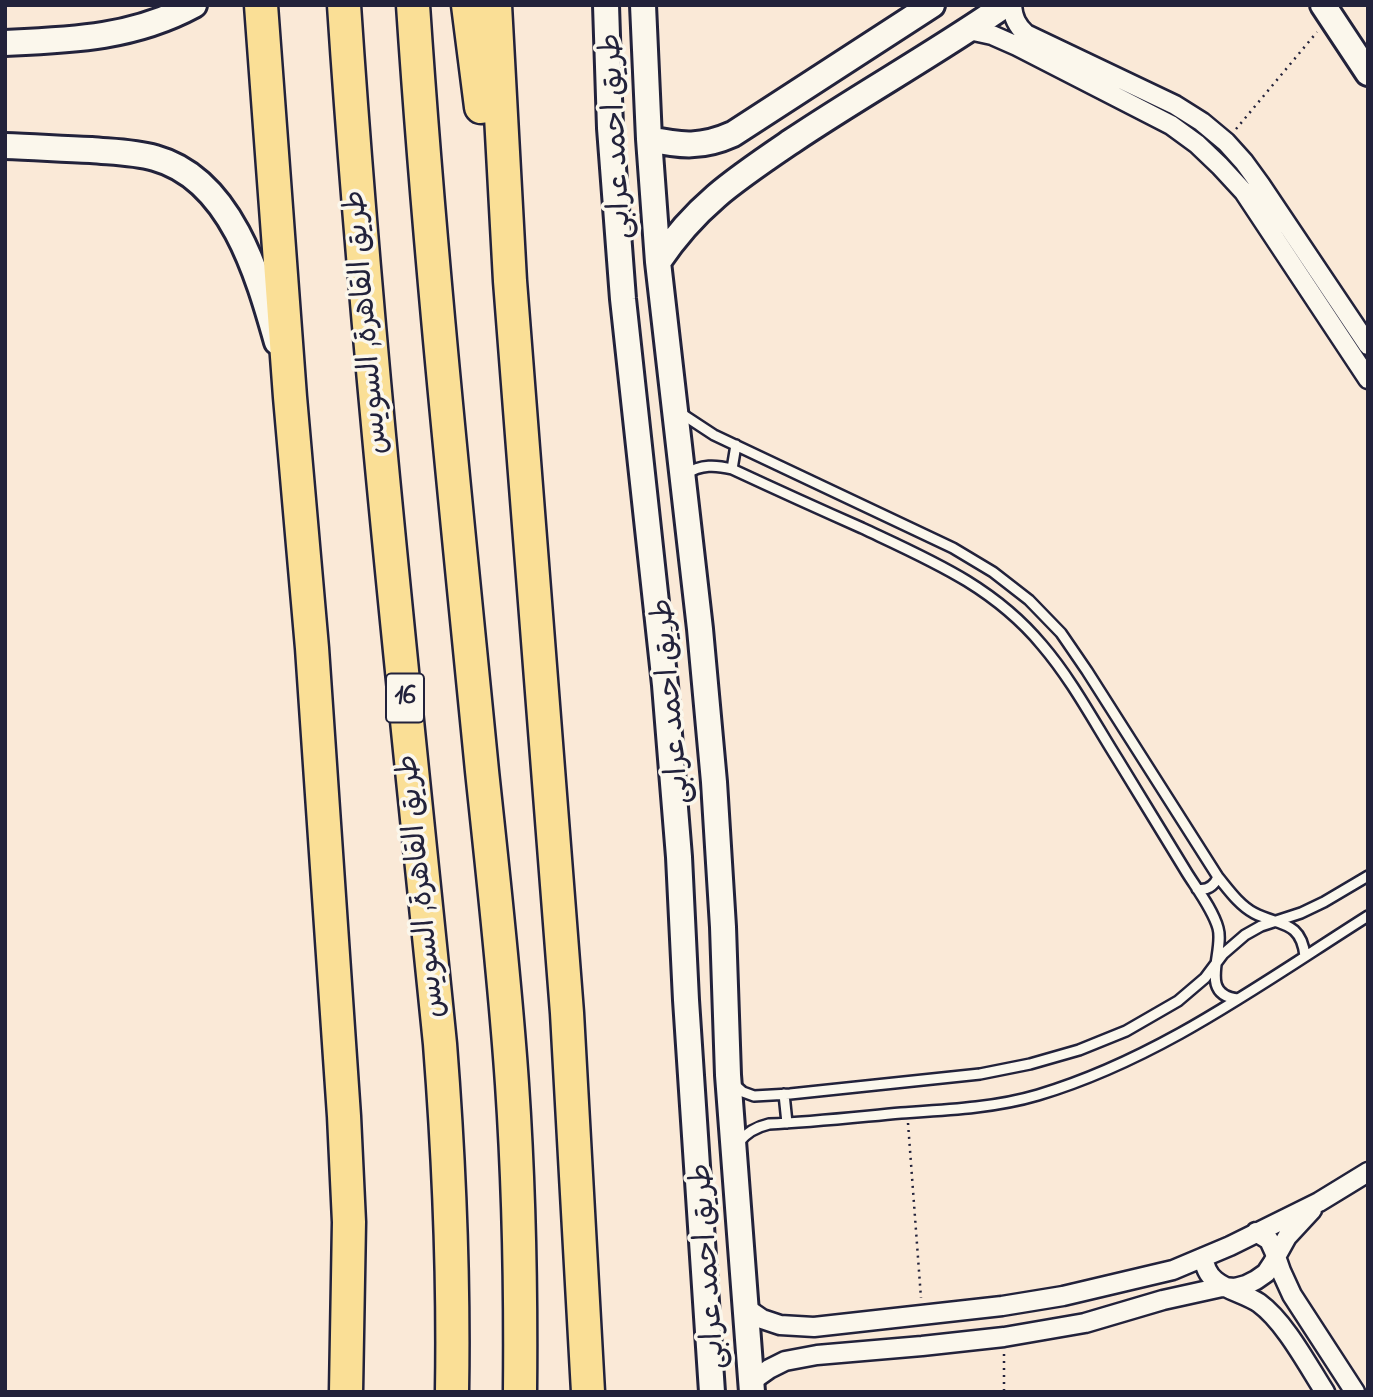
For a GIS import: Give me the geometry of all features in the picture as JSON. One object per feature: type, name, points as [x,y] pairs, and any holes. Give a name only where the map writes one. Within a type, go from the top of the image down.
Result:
[{"type":"highway","points":[[261,5],[312,648],[344,1116],[349,1222],[345,1392]]},
{"type":"highway","name":"طريق القاهرة, السويس","points":[[344,5],[377,421],[440,1044],[452,1236],[452,1392]]},
{"type":"highway","points":[[413,5],[436,297],[512,1084],[520,1239],[520,1392]]},
{"type":"highway","points":[[468,5],[491,182],[510,281]]},
{"type":"highway","points":[[495,5],[510,281],[567,1013],[588,1392]]},
{"type":"street","points":[[5,43],[120,33],[163,20],[194,5]]},
{"type":"street","name":"طريق احمد عرابى","points":[[606,5],[610,128],[623,299],[674,785],[712,1392]]},
{"type":"street","name":"طريق احمد عرابى","points":[[643,5],[658,262],[714,782],[728,1075],[752,1386]]},
{"type":"street","points":[[649,139],[701,145],[733,134],[932,5]]},
{"type":"street","points":[[658,262],[680,231],[707,202],[738,178],[1005,5]]},
{"type":"street","points":[[1012,5],[1016,23],[1026,34],[1175,105],[1226,142],[1260,184],[1368,345]]},
{"type":"street","points":[[1327,11],[1368,73]]},
{"type":"street","points":[[968,30],[992,35],[1017,46],[1171,125],[1197,144],[1244,192],[1368,380]]},
{"type":"street","points":[[797,93],[818,124]]},
{"type":"street","points":[[5,146],[134,153],[180,169],[201,184],[232,222],[248,256],[265,302],[290,397]]},
{"type":"street","points":[[674,785],[714,782]]},
{"type":"street","points":[[746,1308],[780,1325],[814,1326],[1063,1297],[1173,1270],[1319,1202],[1368,1172]]},
{"type":"street","points":[[752,1386],[769,1369],[785,1361],[817,1355],[1004,1337],[1084,1323],[1163,1300],[1222,1287],[1246,1285],[1266,1273],[1287,1237],[1319,1202]]},
{"type":"street","points":[[1256,1233],[1269,1240],[1292,1295],[1355,1392]]},
{"type":"street","points":[[1203,1257],[1206,1270],[1222,1287],[1250,1298],[1273,1315],[1325,1392]]},
{"type":"street","points":[[814,1326],[817,1355]]},
{"type":"lane","points":[[674,408],[714,435],[953,548],[993,572],[1029,600],[1061,633],[1087,671],[1218,877],[1235,898],[1253,912],[1284,923],[1296,932],[1304,945],[1305,956]]},
{"type":"lane","points":[[732,469],[736,445]]},
{"type":"lane","points":[[682,477],[705,466],[732,469],[939,564],[977,586],[1011,613],[1042,645],[1068,680],[1197,889],[1219,929],[1220,947],[1214,977],[1219,990],[1230,998],[1238,999]]},
{"type":"lane","points":[[728,1075],[734,1085],[754,1096],[784,1094],[980,1074],[1079,1050],[1126,1031],[1178,1001],[1205,978],[1232,945],[1245,935],[1261,926],[1324,902],[1368,876]]},
{"type":"lane","points":[[1197,889],[1210,888],[1218,877]]},
{"type":"lane","points":[[734,1149],[740,1140],[758,1127],[769,1124],[984,1107],[1036,1096],[1074,1083],[1135,1058],[1179,1035],[1368,916]]},
{"type":"lane","points":[[784,1094],[787,1123]]},
{"type":"path","points":[[1226,142],[1327,11]]},
{"type":"path","points":[[908,1113],[922,1314]]},
{"type":"path","points":[[1004,1337],[1004,1392]]}]
